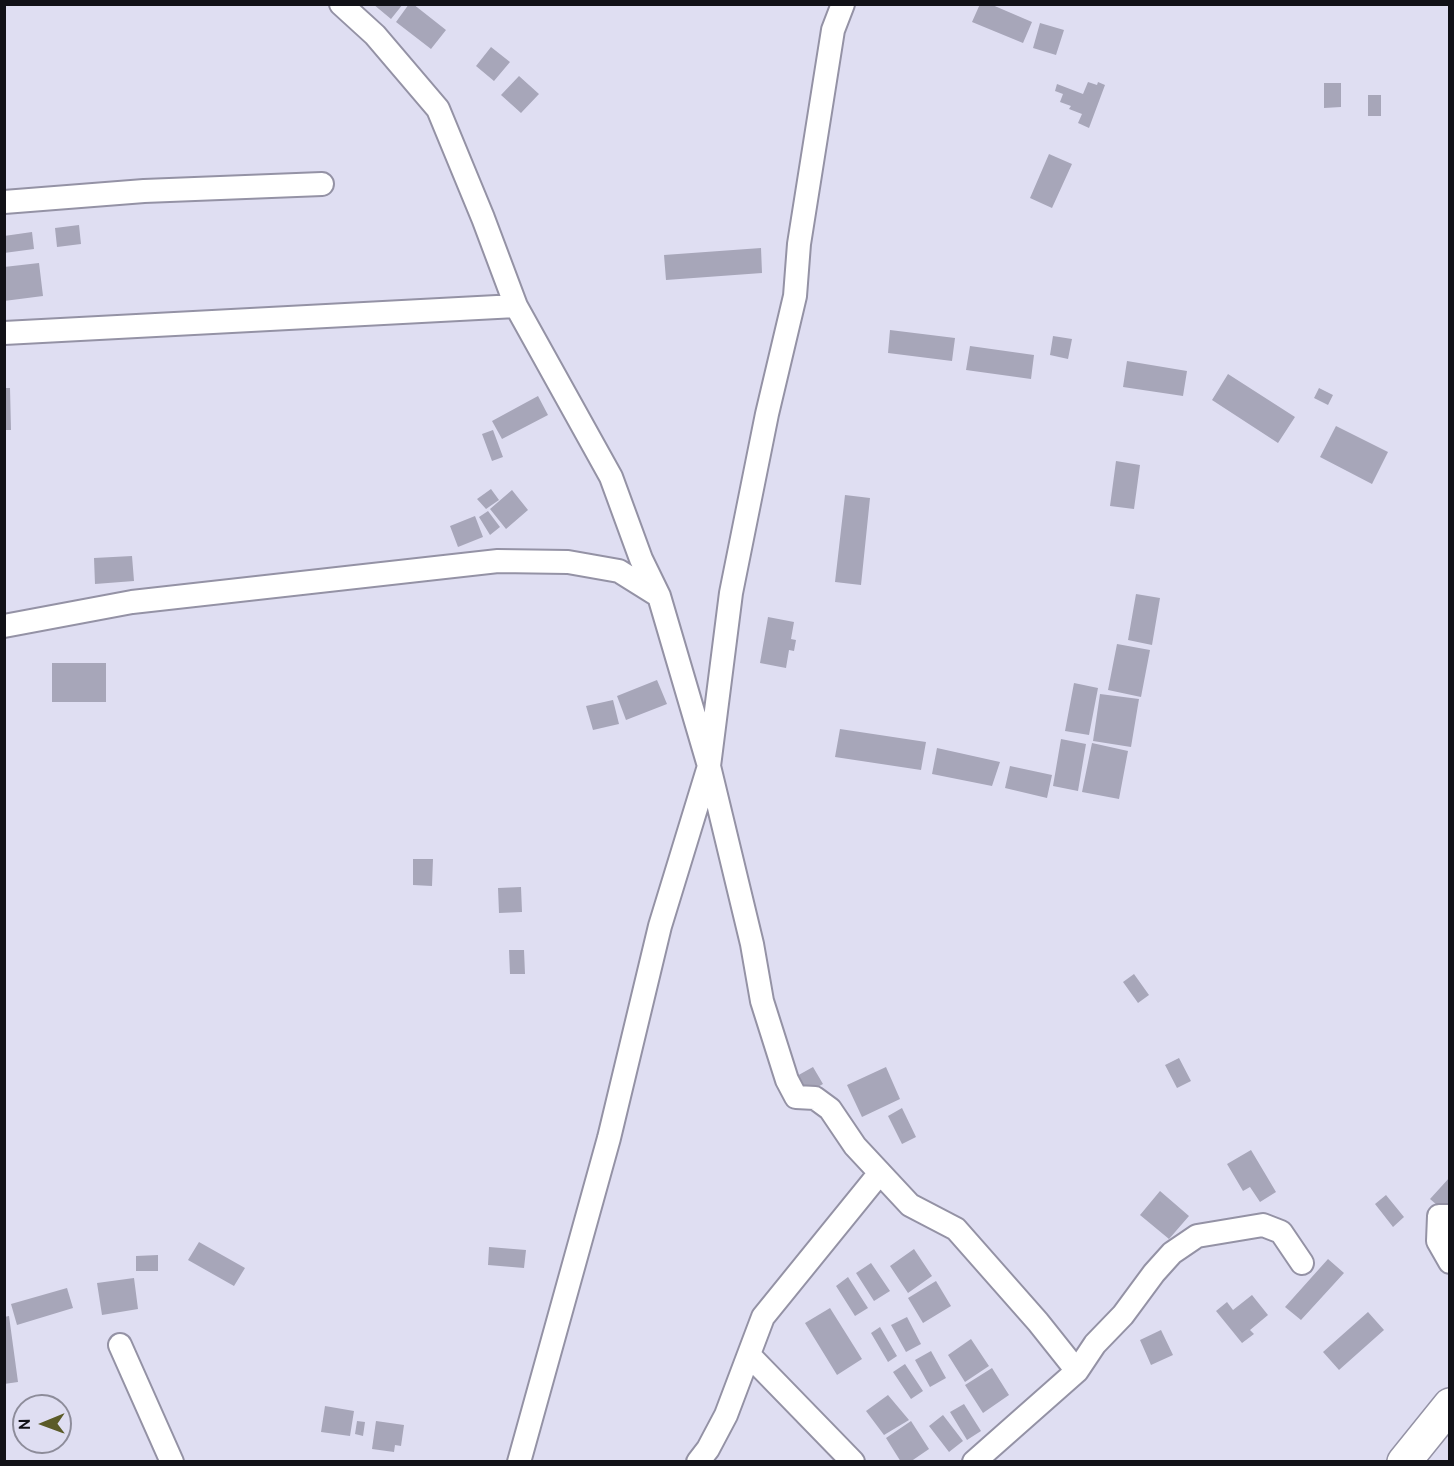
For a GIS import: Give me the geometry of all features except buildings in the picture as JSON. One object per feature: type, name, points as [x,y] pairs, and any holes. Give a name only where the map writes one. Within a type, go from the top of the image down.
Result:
[{"type":"highway","points":[[1404,1461],[1449,1405]]},
{"type":"street","points":[[341,4],[375,35],[438,109],[516,306],[611,477],[641,559],[659,596],[709,766],[749,932],[762,1001],[787,1080],[796,1097],[815,1098],[830,1109],[855,1146],[910,1205],[956,1229],[1038,1322],[1077,1371]]},
{"type":"street","points":[[519,1461],[609,1138],[660,926],[709,766],[730,593],[767,414],[795,296],[799,244],[833,30],[843,4]]},
{"type":"street","points":[[4,202],[144,190],[322,184]]},
{"type":"street","points":[[4,333],[516,306]]},
{"type":"street","points":[[619,571],[641,559]]},
{"type":"street","points":[[4,627],[132,602],[498,561],[568,562],[619,571],[659,596]]},
{"type":"street","points":[[698,1461],[708,1449],[726,1415],[763,1317],[879,1174]]},
{"type":"street","points":[[1449,1216],[1439,1216],[1438,1241],[1449,1262]]},
{"type":"street","points":[[974,1461],[1077,1371],[1095,1344],[1123,1315],[1154,1273],[1172,1253],[1197,1236],[1263,1224],[1281,1232],[1302,1263]]},
{"type":"street","points":[[120,1345],[172,1461]]},
{"type":"street","points":[[749,1355],[853,1461]]}]
